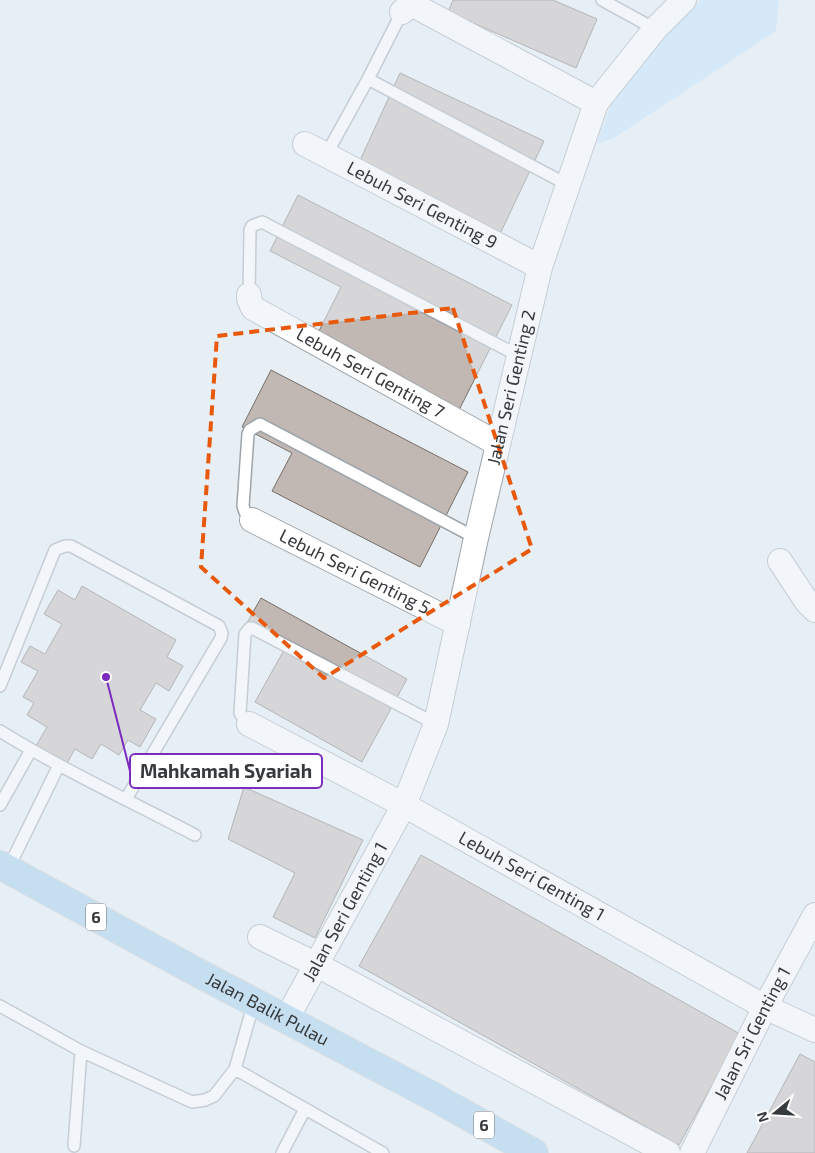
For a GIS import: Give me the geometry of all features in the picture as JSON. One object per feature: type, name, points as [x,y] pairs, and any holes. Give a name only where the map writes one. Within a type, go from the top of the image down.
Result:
[{"type":"main road","name":"Jalan Balik Pulau","points":[[4,867],[254,1002],[434,1096],[534,1153]]},
{"type":"street","name":"Jalan Seri Genting 2","points":[[404,805],[436,724],[476,538],[540,267],[596,103],[655,29],[684,0]]},
{"type":"street","points":[[402,12],[406,8],[415,6],[596,103]]},
{"type":"street","name":"Lebuh Seri Genting 9","points":[[305,144],[540,267]]},
{"type":"street","name":"Lebuh Seri Genting 7","points":[[249,295],[253,308],[498,444]]},
{"type":"street","name":"Lebuh Seri Genting 5","points":[[252,520],[458,624]]},
{"type":"street","points":[[780,561],[807,602],[815,610]]},
{"type":"street","name":"Lebuh Seri Genting 1","points":[[248,724],[404,805],[765,1007],[813,1025]]},
{"type":"street","name":"Jalan Seri Genting 1","points":[[287,1018],[318,965],[404,805]]},
{"type":"street","name":"Jalan Sri Genting 1","points":[[692,1153],[765,1007],[815,915]]},
{"type":"street","points":[[260,938],[318,965],[668,1153]]},
{"type":"lane","points":[[602,0],[655,29]]},
{"type":"lane","points":[[326,155],[368,80],[402,12]]},
{"type":"lane","points":[[368,80],[568,185]]},
{"type":"lane","points":[[249,295],[250,230],[252,226],[262,222],[519,356]]},
{"type":"lane","points":[[252,520],[244,512],[243,506],[248,434],[250,430],[260,424],[476,538]]},
{"type":"lane","points":[[0,686],[55,550],[65,546],[70,546],[219,626],[222,638],[126,799]]},
{"type":"lane","points":[[248,724],[240,713],[245,634],[250,628],[436,724]]},
{"type":"lane","points":[[0,731],[60,765],[195,834]]},
{"type":"lane","points":[[0,805],[32,750]]},
{"type":"lane","points":[[4,867],[60,765]]},
{"type":"lane","points":[[0,1006],[81,1051],[192,1102],[214,1096],[235,1070],[254,1002]]},
{"type":"lane","points":[[74,1146],[81,1051]]},
{"type":"lane","points":[[235,1070],[383,1153]]},
{"type":"lane","points":[[282,1153],[305,1109]]},
{"type":"highlighted area","points":[[453,308],[532,549],[324,678],[201,567],[217,336]]},
{"type":"shaded area","points":[[700,0],[779,0],[776,31],[614,138],[596,144],[617,89]]},
{"type":"building","points":[[453,0],[553,0],[597,19],[576,68],[448,12]]},
{"type":"building","points":[[400,73],[544,141],[500,234],[357,167]]},
{"type":"building","points":[[298,195],[512,305],[457,414],[314,341],[341,287],[270,251]]},
{"type":"building","points":[[271,370],[468,472],[420,567],[272,491],[292,453],[242,427]]},
{"type":"building","points":[[82,586],[176,640],[167,657],[183,666],[169,691],[156,683],[140,710],[156,719],[140,747],[128,740],[119,755],[101,744],[92,759],[75,749],[67,763],[36,746],[47,727],[27,715],[34,703],[23,697],[38,671],[21,662],[30,646],[45,654],[62,624],[44,614],[58,590],[75,600]]},
{"type":"building","points":[[261,598],[407,679],[362,762],[255,702],[284,650],[244,628]]},
{"type":"building","points":[[244,787],[363,840],[315,938],[273,917],[295,873],[228,839]]},
{"type":"building","points":[[421,855],[740,1034],[679,1145],[359,966]]},
{"type":"building","points":[[800,1054],[815,1062],[815,1153],[747,1153]]},
{"type":"place","name":"Mahkamah Syariah","points":[[106,677]]}]
